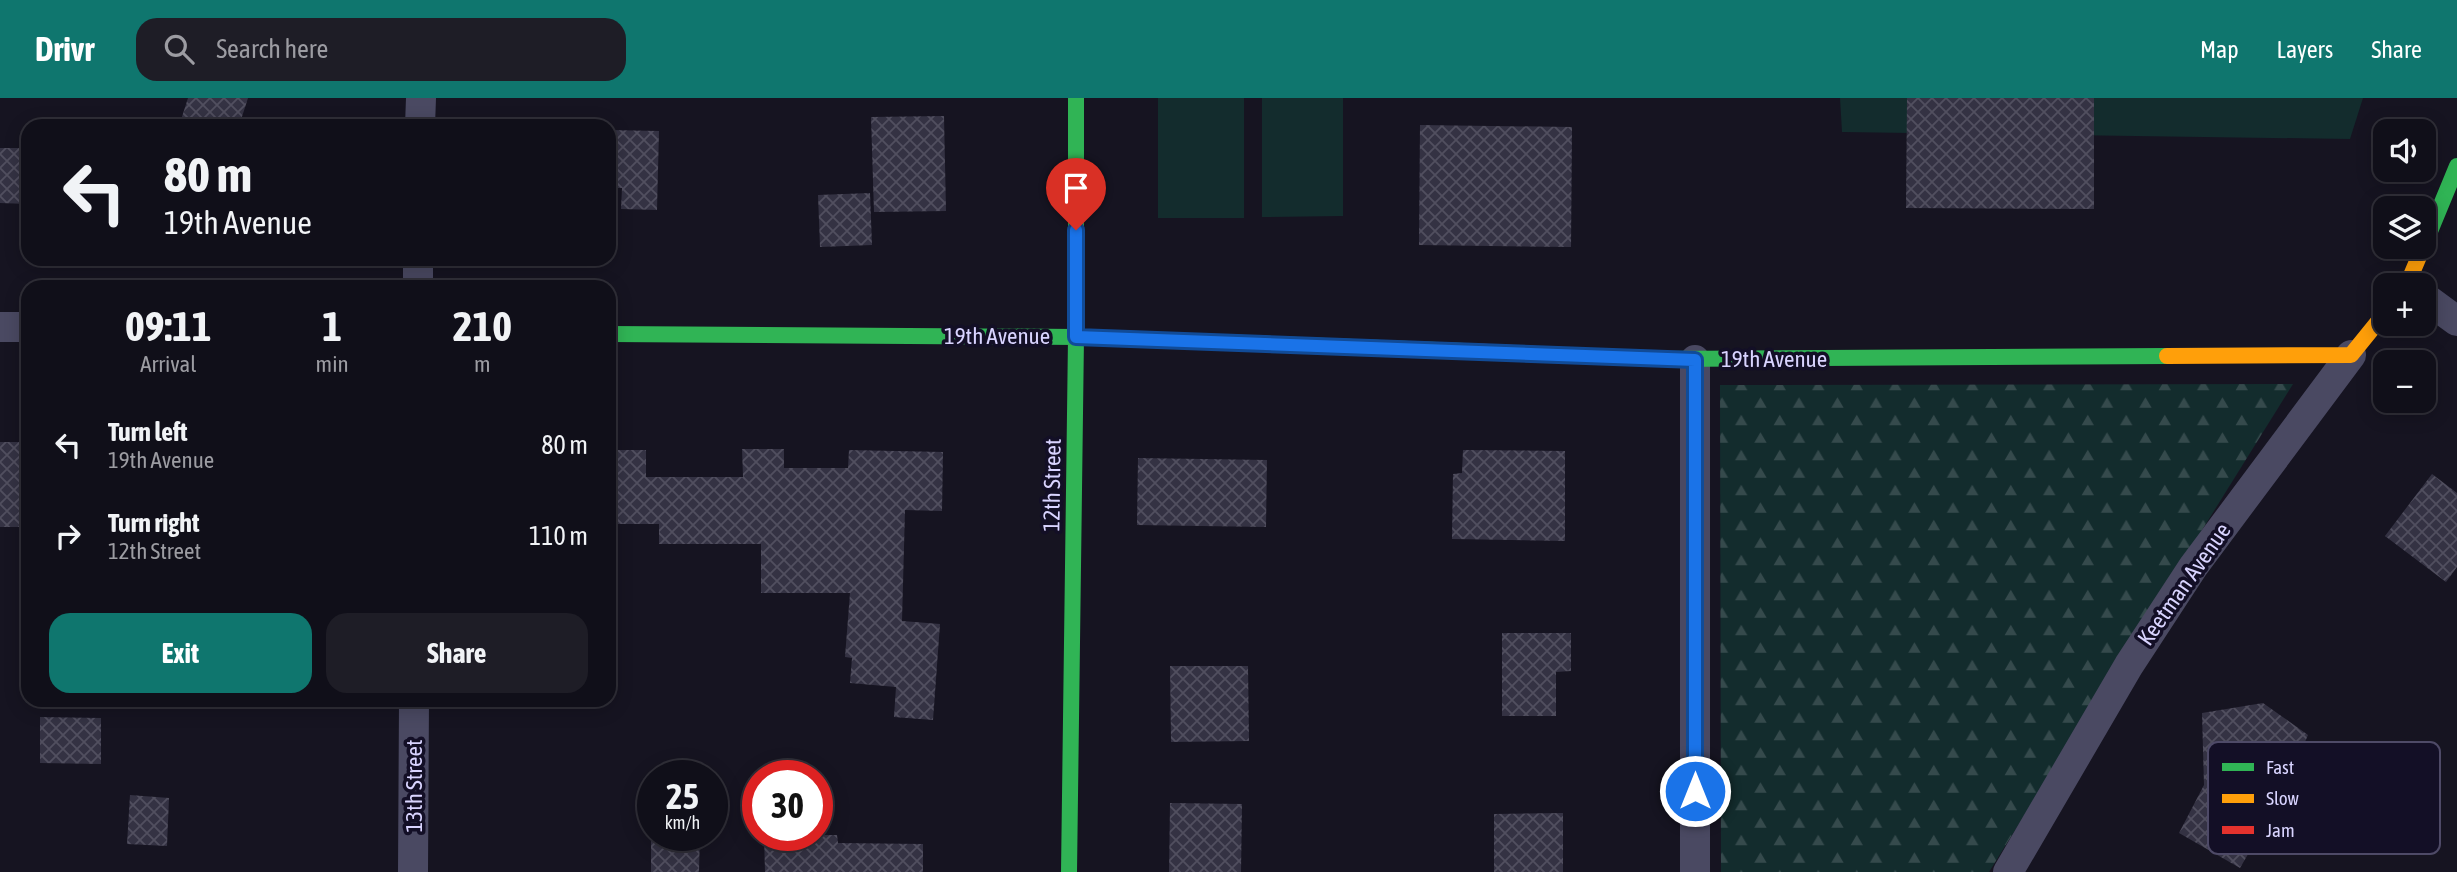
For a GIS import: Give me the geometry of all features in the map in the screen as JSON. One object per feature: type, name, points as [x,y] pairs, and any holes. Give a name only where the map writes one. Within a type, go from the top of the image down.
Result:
[{"type":"street","points":[[420,119],[421,98]]},
{"type":"street","name":"12th Street","points":[[1069,872],[1076,337],[1076,98]]},
{"type":"street","points":[[2436,217],[2457,166]]},
{"type":"street","points":[[2436,306],[2457,321]]},
{"type":"street","points":[[0,327],[21,327]]},
{"type":"street","name":"Keetman Avenue","points":[[2008,872],[2129,664],[2186,578],[2373,328]]},
{"type":"street","name":"19th Avenue","points":[[616,334],[1076,337],[1695,360],[2351,355]]},
{"type":"street","points":[[1695,360],[1695,872]]},
{"type":"street","name":"13th Street","points":[[413,872],[414,707]]},
{"type":"green space","points":[[1158,98],[1244,98],[1244,218],[1158,218]]},
{"type":"green space","points":[[1262,98],[1343,98],[1343,216],[1262,217]]},
{"type":"green space","points":[[1840,98],[2363,98],[2350,139],[1842,132]]},
{"type":"green space","points":[[2293,384],[1989,872],[1721,872],[1720,385]]},
{"type":"building","points":[[188,98],[248,98],[241,119],[181,119]]},
{"type":"building","points":[[1907,98],[2094,98],[2094,209],[1906,208]]},
{"type":"building","points":[[944,116],[946,211],[874,212],[871,117]]},
{"type":"building","points":[[1420,125],[1572,127],[1571,247],[1419,245]]},
{"type":"building","points":[[616,130],[659,131],[657,210],[621,209],[622,188],[616,188]]},
{"type":"building","points":[[0,148],[21,148],[21,204],[0,203]]},
{"type":"building","points":[[870,193],[872,245],[820,247],[818,195]]},
{"type":"building","points":[[0,442],[21,442],[21,527],[0,527]]},
{"type":"building","points":[[742,449],[784,449],[784,468],[848,468],[849,450],[943,452],[942,511],[905,510],[902,621],[940,624],[933,720],[894,717],[896,687],[850,683],[852,658],[845,657],[850,593],[761,593],[761,544],[659,544],[659,524],[616,524],[616,450],[646,450],[646,477],[743,477]]},
{"type":"building","points":[[1463,450],[1565,451],[1565,541],[1452,539],[1453,474],[1462,473]]},
{"type":"building","points":[[1138,458],[1267,460],[1266,527],[1137,525]]},
{"type":"building","points":[[2432,474],[2457,493],[2457,567],[2446,582],[2385,536]]},
{"type":"building","points":[[1502,633],[1571,633],[1571,671],[1556,672],[1556,716],[1502,716]]},
{"type":"building","points":[[1170,666],[1248,666],[1249,741],[1171,742]]},
{"type":"building","points":[[2263,703],[2308,735],[2305,742],[2208,742],[2208,850],[2179,833],[2204,785],[2202,713]]},
{"type":"building","points":[[40,717],[101,718],[101,764],[40,763]]},
{"type":"building","points":[[130,795],[169,798],[167,846],[127,844]]},
{"type":"building","points":[[1170,803],[1242,804],[1241,872],[1169,872]]},
{"type":"building","points":[[1563,813],[1563,872],[1494,872],[1494,814]]},
{"type":"building","points":[[833,835],[837,835],[838,843],[923,844],[923,872],[765,872],[764,851],[833,851]]},
{"type":"building","points":[[651,851],[700,851],[699,872],[651,872]]},
{"type":"building","points":[[2216,854],[2248,854],[2240,868]]},
{"type":"traffic: fast","points":[[1069,872],[1076,337],[1076,98]]},
{"type":"traffic: fast","points":[[2436,217],[2457,166]]},
{"type":"traffic: fast","points":[[616,334],[1076,337],[1464,351]]},
{"type":"traffic: fast","points":[[1665,359],[2167,356]]},
{"type":"traffic: slow","points":[[2412,273],[2418,259]]},
{"type":"traffic: slow","points":[[2167,356],[2351,355],[2373,328]]},
{"type":"traffic: jam","points":[[1464,351],[1665,359]]},
{"type":"route","points":[[1076,230],[1076,337],[1695,360],[1695,791]]}]
